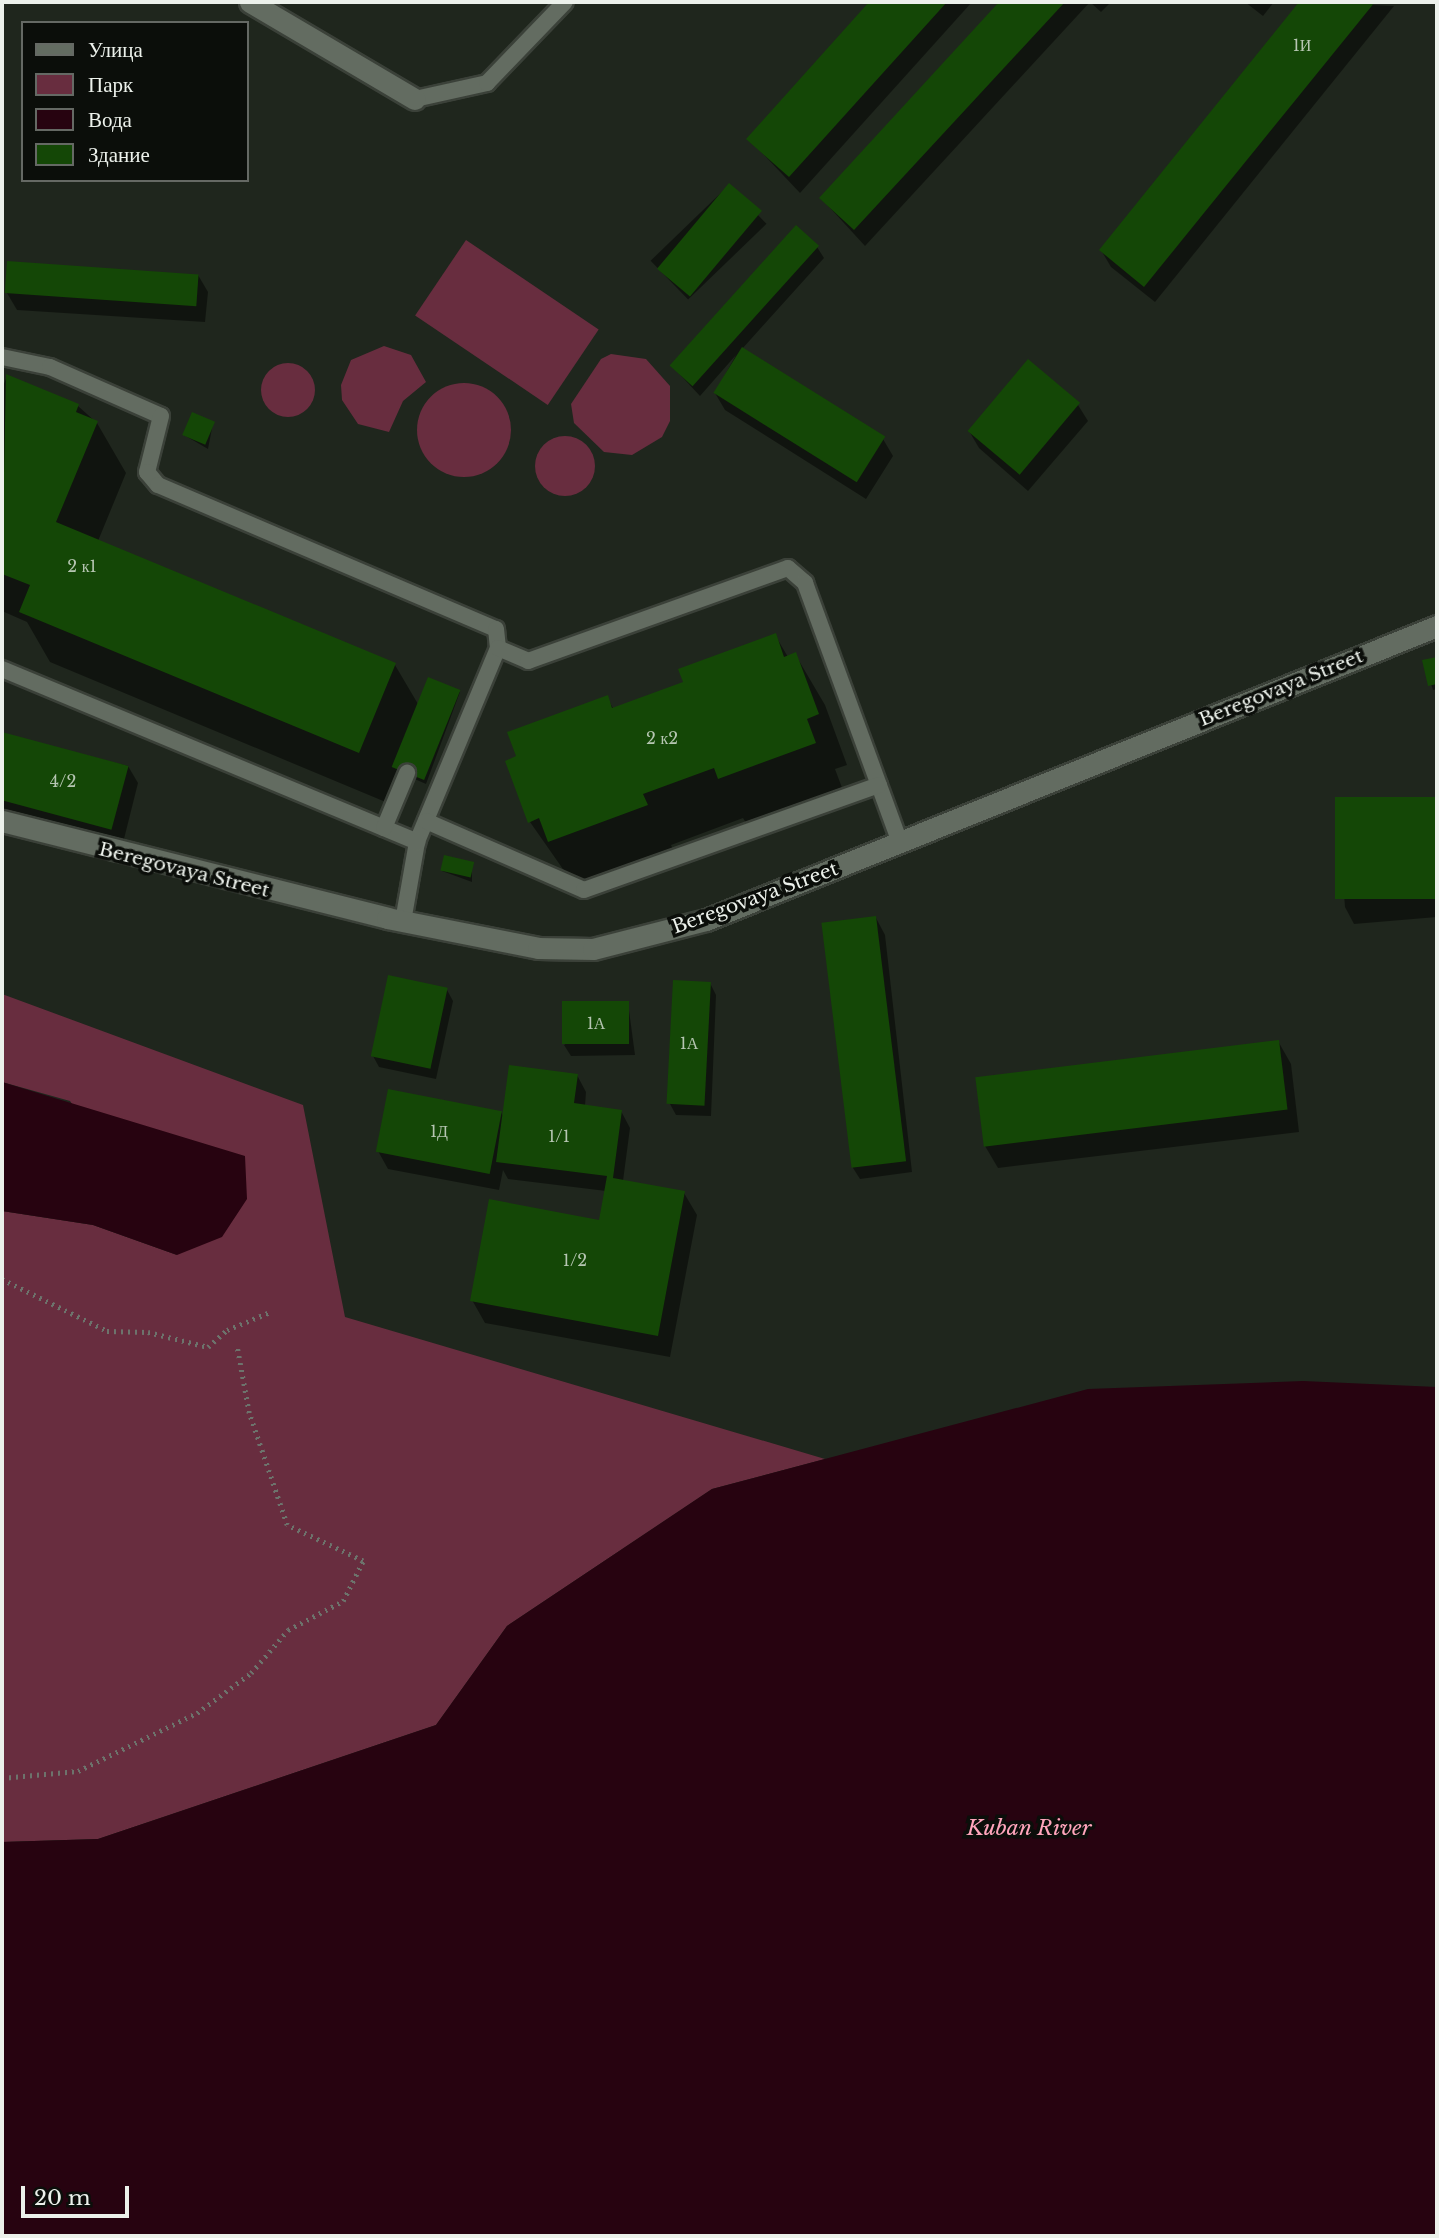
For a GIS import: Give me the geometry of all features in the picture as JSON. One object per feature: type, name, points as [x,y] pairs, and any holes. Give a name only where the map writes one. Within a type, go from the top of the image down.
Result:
[{"type":"street","points":[[250,2],[415,99]]},
{"type":"street","name":"Beregovaya Street","points":[[2,821],[199,876],[403,921],[538,948],[593,949],[706,920],[1437,626]]},
{"type":"lane","points":[[415,99],[487,83],[565,2]]},
{"type":"lane","points":[[2,357],[50,366],[161,416],[147,472],[158,485],[487,622],[496,629],[498,648],[417,842],[403,921]]},
{"type":"lane","points":[[498,648],[528,661],[788,568],[805,583],[900,842]]},
{"type":"lane","points":[[2,669],[417,842]]},
{"type":"lane","points":[[384,828],[407,773]]},
{"type":"lane","points":[[426,821],[584,890],[879,785]]},
{"type":"path","points":[[2,1279],[107,1331],[148,1332],[208,1347],[227,1330],[270,1311]]},
{"type":"path","points":[[2,1778],[78,1771],[197,1713],[251,1673],[288,1630],[344,1601],[363,1561],[287,1525],[249,1413],[237,1348]]},
{"type":"green space","points":[[466,240],[599,329],[548,405],[415,315]]},
{"type":"green space","points":[[384,346],[411,355],[426,382],[403,401],[389,432],[358,424],[342,400],[341,385],[351,360]]},
{"type":"green space","points":[[611,354],[646,359],[670,386],[670,421],[662,437],[632,455],[604,452],[574,423],[571,404],[601,359]]},
{"type":"green space","points":[[288,363],[307,371],[315,390],[307,409],[288,417],[269,409],[261,390],[269,371]]},
{"type":"green space","points":[[455,383],[473,383],[498,396],[508,412],[511,430],[508,448],[498,464],[473,477],[455,477],[430,464],[417,439],[417,421],[430,396]]},
{"type":"green space","points":[[559,436],[571,436],[590,449],[595,466],[593,478],[582,491],[571,496],[559,496],[540,483],[535,472],[535,460],[548,441]]},
{"type":"green space","points":[[2,994],[303,1105],[345,1317],[825,1459],[712,1489],[507,1626],[436,1725],[98,1839],[2,1842],[2,1211],[93,1225],[177,1255],[70,1101],[2,1082]]},
{"type":"water","points":[[2,1082],[245,1156],[247,1199],[222,1237],[177,1255],[93,1225],[2,1211]]},
{"type":"water","name":"Kuban River","points":[[1303,1381],[1437,1387],[1437,2236],[2,2236],[2,1842],[98,1839],[436,1725],[507,1626],[712,1489],[1088,1389]]},
{"type":"building","points":[[869,2],[947,2],[789,177],[746,139]]},
{"type":"building","points":[[999,2],[1065,2],[854,230],[819,198]]},
{"type":"building","points":[[1299,2],[1375,2],[1144,287],[1099,250]]},
{"type":"building","points":[[729,183],[762,211],[690,296],[657,269]]},
{"type":"building","points":[[796,225],[819,246],[693,386],[670,365]]},
{"type":"building","points":[[7,261],[199,274],[196,306],[5,293]]},
{"type":"building","points":[[742,347],[885,437],[857,482],[713,393]]},
{"type":"building","points":[[1028,359],[1080,403],[1020,475],[968,431]]},
{"type":"building","points":[[6,374],[79,404],[76,412],[98,421],[56,522],[396,663],[359,753],[19,612],[30,585],[2,574]]},
{"type":"building","points":[[192,412],[215,422],[205,445],[182,435]]},
{"type":"building","points":[[776,633],[784,657],[796,652],[819,714],[807,719],[816,743],[718,779],[714,768],[643,794],[648,805],[548,842],[539,818],[528,823],[505,761],[516,756],[507,732],[608,695],[612,708],[683,682],[678,669]]},
{"type":"building","points":[[1437,657],[1437,684],[1428,686],[1422,660]]},
{"type":"building","points":[[428,677],[460,690],[424,780],[392,767]]},
{"type":"building","points":[[2,732],[129,766],[111,830],[2,800]]},
{"type":"building","points":[[1335,797],[1437,797],[1437,899],[1335,899]]},
{"type":"building","points":[[444,855],[474,862],[471,878],[440,871]]},
{"type":"building","points":[[876,916],[906,1161],[852,1168],[821,923]]},
{"type":"building","points":[[388,975],[448,988],[430,1069],[371,1056]]},
{"type":"building","points":[[673,980],[711,982],[704,1106],[667,1104]]},
{"type":"building","points":[[562,1001],[629,1001],[629,1044],[562,1044]]},
{"type":"building","points":[[1279,1040],[1288,1109],[984,1147],[975,1077]]},
{"type":"building","points":[[509,1065],[578,1074],[574,1103],[622,1110],[613,1178],[685,1191],[658,1336],[470,1301],[489,1199],[599,1220],[607,1176],[496,1162]]},
{"type":"building","points":[[388,1089],[502,1111],[490,1174],[376,1152]]}]
